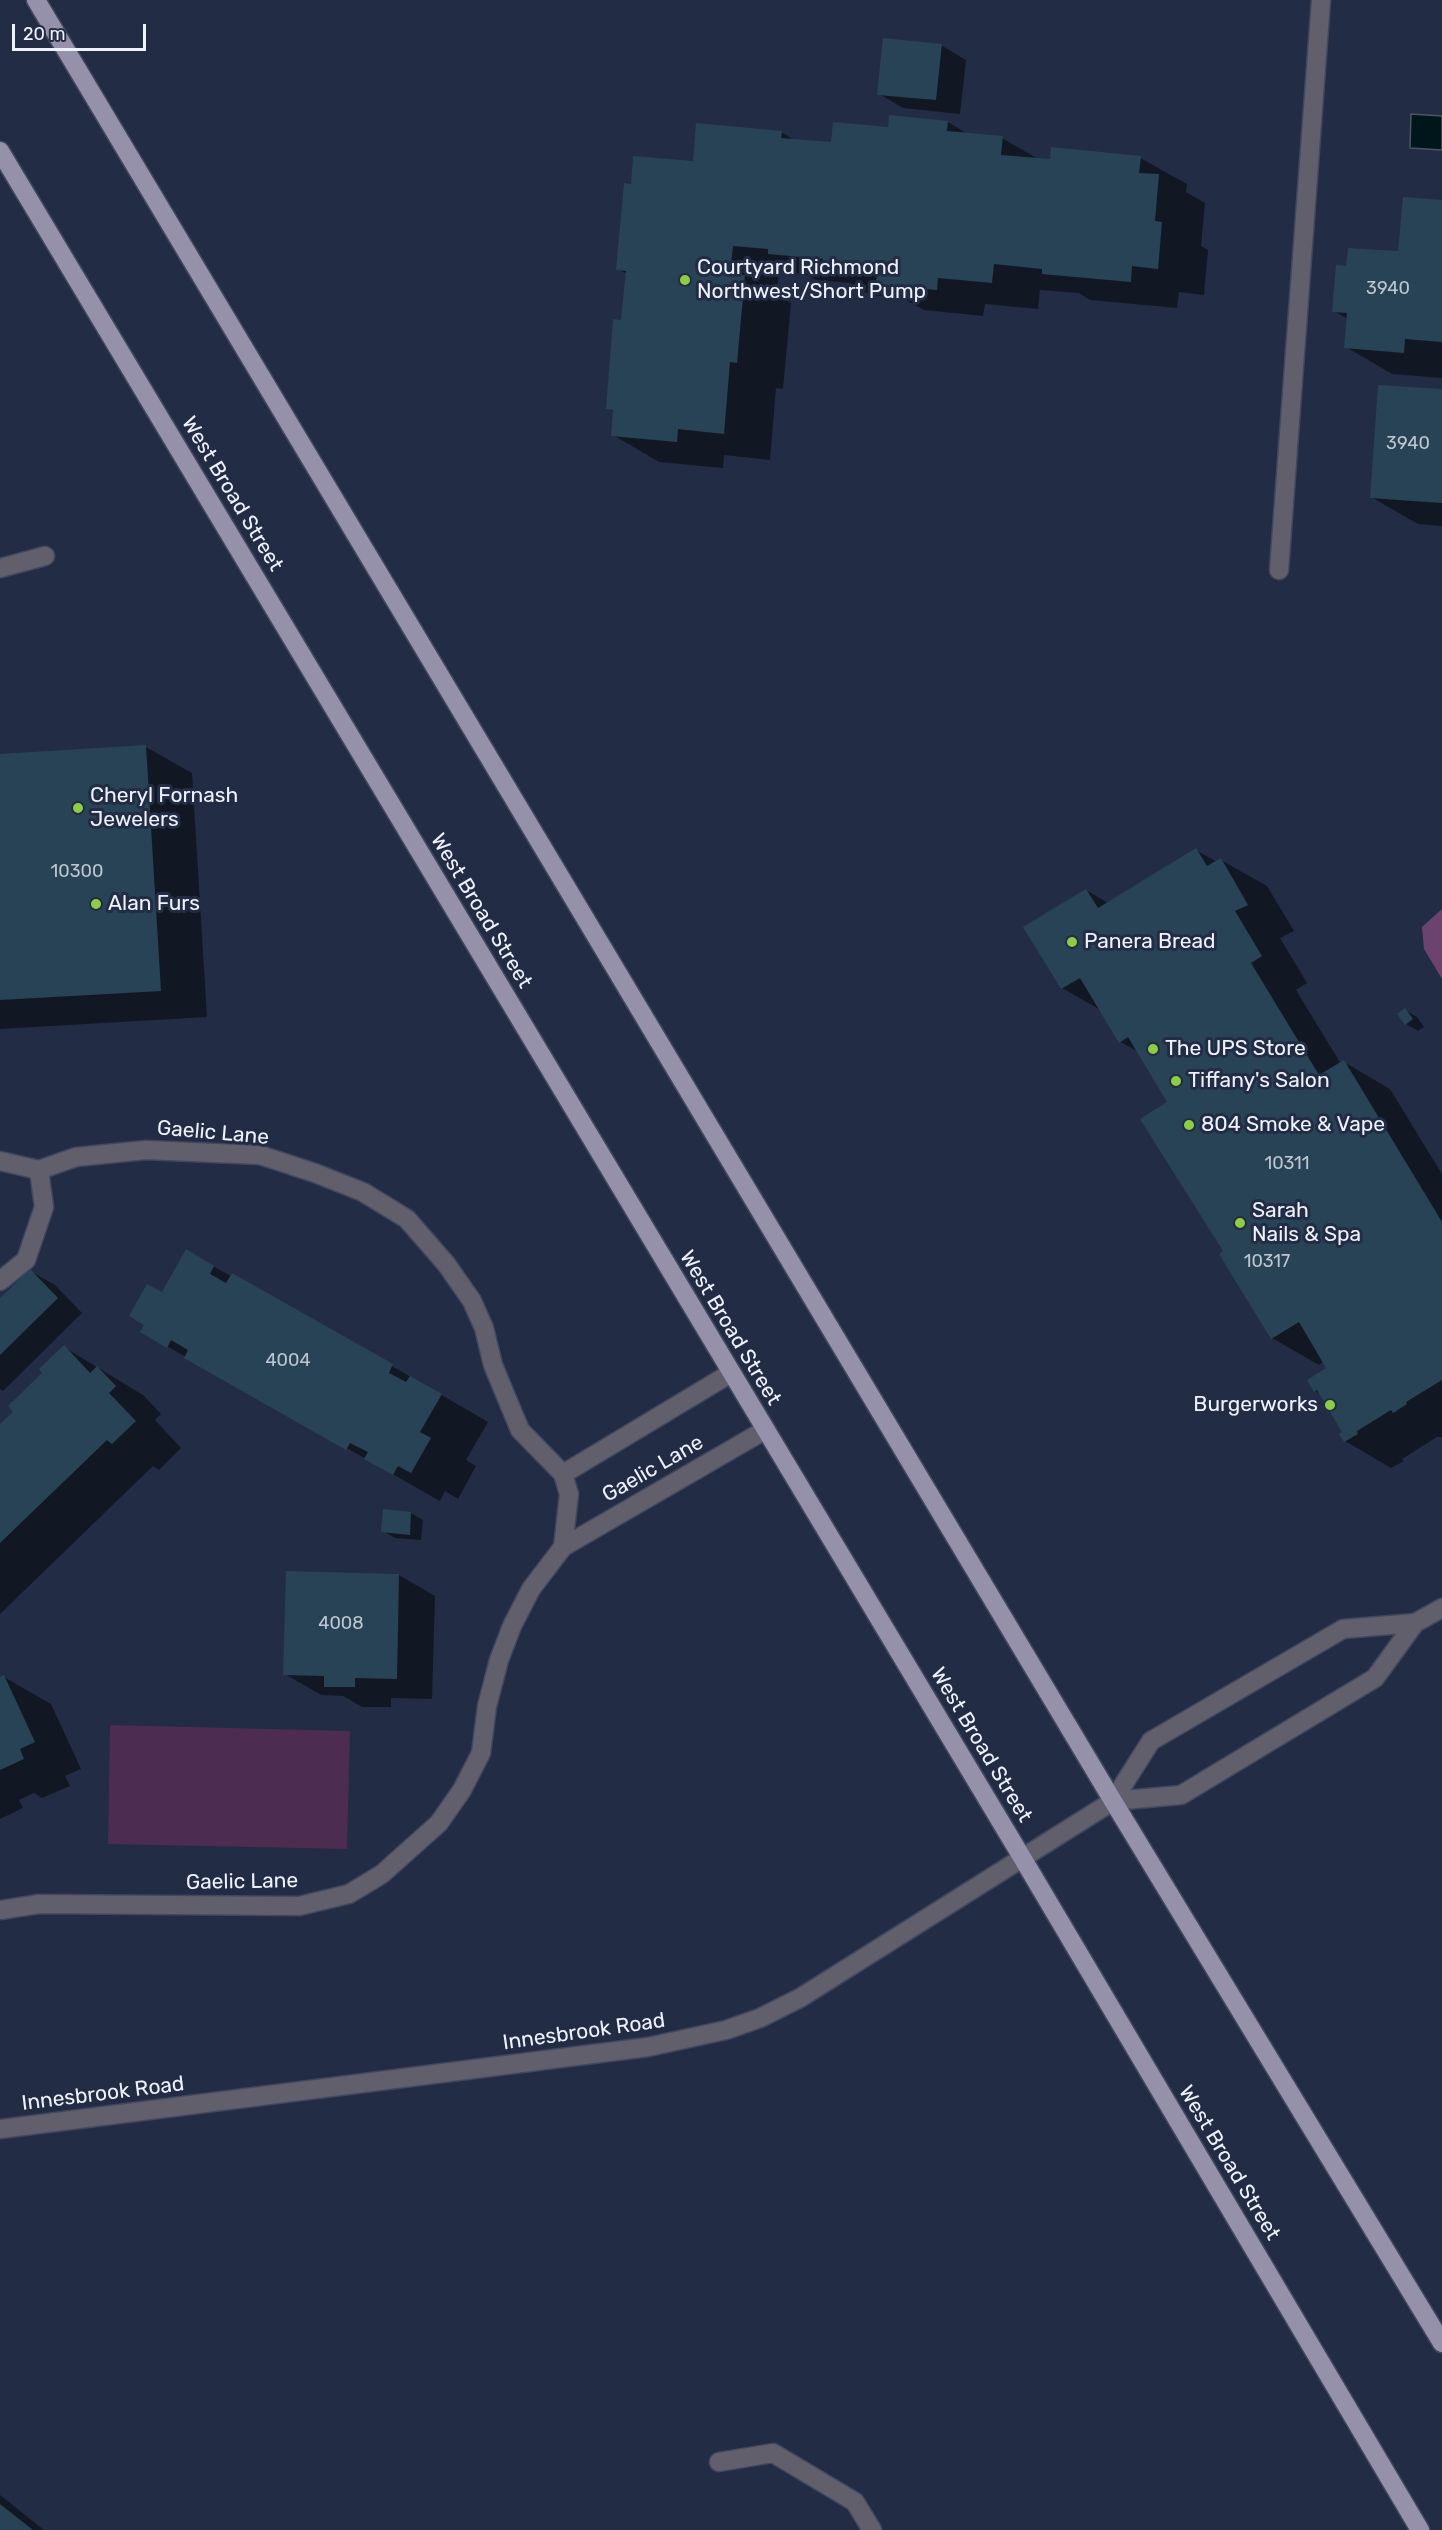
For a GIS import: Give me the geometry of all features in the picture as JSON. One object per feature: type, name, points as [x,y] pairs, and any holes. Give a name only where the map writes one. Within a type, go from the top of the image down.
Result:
[{"type":"main road","points":[[36,0],[1113,1801],[1442,2343]]},
{"type":"main road","name":"West Broad Street","points":[[0,151],[1023,1859],[1420,2530]]},
{"type":"street","points":[[1279,570],[1321,0]]},
{"type":"street","points":[[0,568],[45,556]]},
{"type":"street","name":"Gaelic Lane","points":[[39,1170],[76,1157],[146,1150],[260,1155],[363,1192],[407,1219],[447,1264],[472,1301],[484,1328],[493,1365],[520,1430],[533,1445],[553,1461],[562,1474],[569,1494],[563,1547]]},
{"type":"street","points":[[0,1161],[39,1170],[44,1207],[26,1260],[0,1281]]},
{"type":"street","points":[[562,1474],[731,1373]]},
{"type":"street","name":"Gaelic Lane","points":[[0,1910],[39,1904],[299,1906],[349,1894],[382,1874],[439,1823],[462,1790],[481,1753],[487,1706],[512,1626],[531,1589],[563,1547],[765,1430]]},
{"type":"street","points":[[1113,1801],[1150,1741],[1343,1629],[1415,1623],[1442,1608]]},
{"type":"street","points":[[1113,1801],[1181,1795],[1375,1678],[1415,1623]]},
{"type":"street","name":"Innesbrook Road","points":[[0,2129],[636,2049],[726,2030],[760,2018],[800,1998],[1113,1801]]},
{"type":"street","points":[[719,2462],[773,2453],[855,2502],[872,2530]]},
{"type":"shaded area","points":[[1411,114],[1442,116],[1442,150],[1410,148]]},
{"type":"shaded area","points":[[1442,909],[1442,979],[1424,949],[1422,927]]},
{"type":"shaded area","points":[[110,1725],[350,1731],[347,1849],[108,1844]]},
{"type":"building","points":[[883,38],[942,44],[936,100],[877,95]]},
{"type":"building","name":"Courtyard Richmond Northwest/Short Pump","points":[[889,115],[948,121],[947,131],[1003,136],[1001,155],[1050,159],[1051,147],[1141,156],[1139,173],[1159,174],[1155,221],[1162,222],[1158,269],[1132,266],[1131,282],[1042,274],[1042,269],[994,264],[992,283],[938,278],[937,290],[876,284],[877,274],[822,269],[823,259],[768,254],[768,249],[733,246],[730,274],[745,275],[737,363],[730,362],[724,434],[678,429],[677,442],[611,436],[613,410],[606,409],[613,319],[621,320],[626,271],[616,270],[624,183],[631,184],[633,156],[693,161],[696,123],[782,131],[781,138],[831,142],[833,122],[888,127]]},
{"type":"building","points":[[1403,197],[1442,200],[1442,342],[1405,339],[1404,353],[1344,348],[1347,313],[1332,312],[1336,265],[1346,266],[1348,248],[1398,251]]},
{"type":"building","points":[[1378,385],[1442,389],[1442,503],[1370,498]]},
{"type":"building","points":[[146,745],[161,991],[0,1000],[0,754]]},
{"type":"building","points":[[1196,848],[1207,866],[1221,858],[1248,905],[1235,911],[1262,956],[1251,963],[1319,1075],[1344,1060],[1442,1222],[1442,1380],[1406,1402],[1407,1404],[1393,1413],[1391,1410],[1357,1431],[1358,1434],[1344,1442],[1339,1434],[1342,1432],[1317,1390],[1314,1392],[1307,1380],[1326,1368],[1299,1322],[1271,1339],[1219,1254],[1223,1251],[1140,1119],[1167,1102],[1128,1037],[1119,1043],[1080,978],[1061,989],[1023,927],[1086,889],[1098,908]]},
{"type":"building","points":[[1405,1008],[1413,1019],[1405,1025],[1397,1014]]},
{"type":"building","points":[[186,1249],[214,1266],[210,1274],[226,1283],[232,1273],[393,1364],[389,1373],[406,1382],[410,1376],[442,1394],[420,1432],[431,1438],[411,1473],[398,1466],[393,1475],[364,1459],[368,1452],[350,1443],[346,1450],[184,1358],[188,1350],[171,1340],[167,1348],[140,1332],[144,1325],[129,1316],[147,1284],[162,1292]]},
{"type":"building","points":[[30,1269],[58,1298],[0,1355],[0,1298]]},
{"type":"building","points":[[64,1345],[90,1373],[97,1366],[116,1386],[109,1393],[136,1421],[112,1444],[107,1440],[0,1543],[0,1424],[13,1412],[8,1406],[42,1373],[39,1369]]},
{"type":"building","points":[[383,1509],[411,1512],[410,1535],[381,1532]]},
{"type":"building","points":[[286,1571],[399,1574],[397,1679],[355,1678],[355,1687],[324,1687],[324,1676],[283,1675]]},
{"type":"building","points":[[4,1675],[35,1742],[20,1749],[24,1759],[0,1770],[0,1677]]},
{"type":"building","points":[[0,2504],[33,2530],[0,2530]]},
{"type":"place","name":"Courtyard Richmond Northwest/Short Pump","points":[[685,280]]},
{"type":"place","name":"Cheryl Fornash Jewelers","points":[[78,808]]},
{"type":"place","name":"Alan Furs","points":[[96,904]]},
{"type":"place","name":"Panera Bread","points":[[1072,942]]},
{"type":"place","name":"The UPS Store","points":[[1153,1049]]},
{"type":"place","name":"Tiffany's Salon","points":[[1176,1081]]},
{"type":"place","name":"804 Smoke & Vape","points":[[1189,1125]]},
{"type":"place","name":"Sarah Nails & Spa","points":[[1240,1223]]},
{"type":"place","name":"Burgerworks","points":[[1330,1405]]}]
